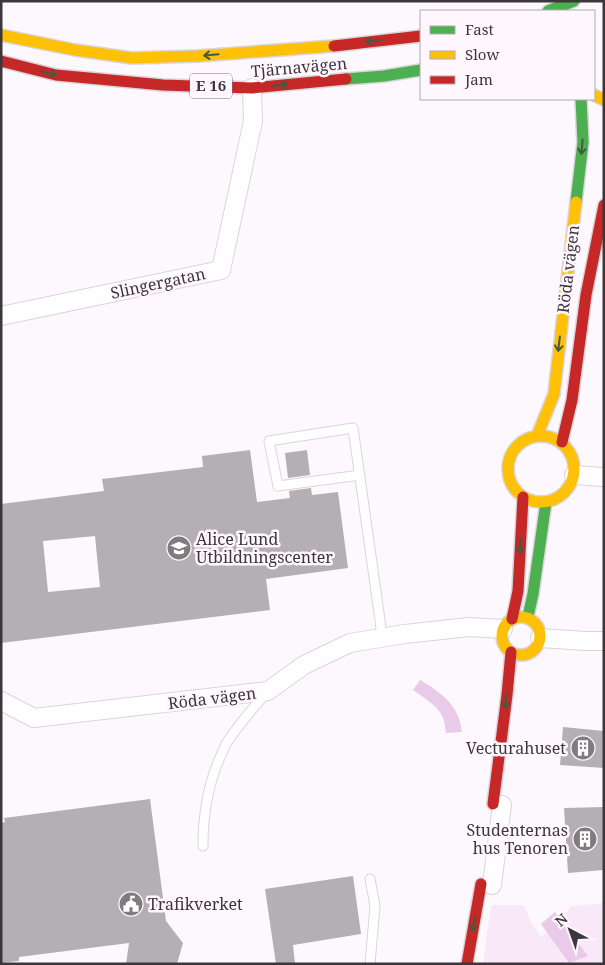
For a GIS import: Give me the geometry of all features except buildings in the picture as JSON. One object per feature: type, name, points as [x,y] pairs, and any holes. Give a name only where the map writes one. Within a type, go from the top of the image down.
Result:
[{"type":"main road","points":[[551,10],[575,1]]},
{"type":"main road","name":"Tjärnavägen","points":[[1,36],[75,50],[132,58],[198,56],[343,45],[420,36]]},
{"type":"main road","name":"Tjärnavägen","points":[[1,61],[56,75],[163,85],[252,88],[384,76],[420,70]]},
{"type":"main road","name":"Röda vägen","points":[[537,436],[554,394],[582,142],[581,100]]},
{"type":"main road","name":"Röda vägen","points":[[562,442],[572,400],[586,295],[604,206]]},
{"type":"main road","points":[[537,436],[546,436],[562,442],[572,457],[574,466],[574,475],[570,485],[556,499],[546,502],[538,502],[523,497],[510,482],[508,472],[512,452],[527,438],[537,436]]},
{"type":"main road","points":[[507,624],[517,617],[528,618],[533,622],[537,626],[540,638],[534,650],[528,654],[516,654],[506,648],[502,642],[502,636],[518,592],[523,497]]},
{"type":"main road","points":[[528,618],[546,502]]},
{"type":"main road","points":[[497,805],[516,654]]},
{"type":"main road","points":[[467,964],[488,888]]},
{"type":"street","name":"Slingergatan","points":[[1,316],[221,270],[253,121],[252,88]]},
{"type":"street","points":[[574,475],[604,477]]},
{"type":"street","name":"Röda vägen","points":[[1,701],[34,718],[268,691],[304,665],[350,643],[405,634],[507,624]]},
{"type":"street","points":[[540,638],[604,641]]},
{"type":"street","points":[[488,888],[497,805]]},
{"type":"lane","points":[[586,295],[599,274]]},
{"type":"lane","points":[[360,475],[278,486],[269,441],[353,428],[360,475],[382,638]]},
{"type":"lane","points":[[203,846],[203,826],[211,778],[225,746],[246,715],[268,691]]},
{"type":"lane","points":[[370,879],[375,906],[370,964]]},
{"type":"shaded area","points":[[420,680],[447,699],[459,718],[462,732],[446,733],[444,721],[439,711],[432,703],[413,690]]},
{"type":"shaded area","points":[[604,903],[604,964],[483,964],[492,905],[524,905],[530,920],[541,937],[563,918],[571,906]]},
{"type":"shaded area","points":[[555,912],[588,956],[569,963],[541,924]]},
{"type":"traffic: fast","points":[[551,10],[574,1]]},
{"type":"traffic: fast","points":[[346,79],[384,76],[420,70]]},
{"type":"traffic: fast","points":[[576,202],[583,142],[581,100]]},
{"type":"traffic: fast","points":[[529,612],[546,502]]},
{"type":"traffic: slow","points":[[1,35],[75,50],[132,58],[198,56],[334,46]]},
{"type":"traffic: slow","points":[[595,96],[604,100]]},
{"type":"traffic: slow","points":[[537,436],[554,394],[576,202]]},
{"type":"traffic: slow","points":[[541,436],[554,438],[569,451],[572,456],[574,469],[572,482],[559,497],[554,500],[541,502],[528,500],[513,487],[510,482],[508,469],[510,456],[523,441],[528,438],[541,436]]},
{"type":"traffic: slow","points":[[521,617],[534,623],[540,636],[534,649],[521,655],[508,649],[502,636],[508,623],[521,617]]},
{"type":"traffic: jam","points":[[334,46],[420,36]]},
{"type":"traffic: jam","points":[[1,61],[56,75],[163,85],[252,88],[346,79]]},
{"type":"traffic: jam","points":[[562,442],[572,400],[586,295],[604,205]]},
{"type":"traffic: jam","points":[[512,619],[518,591],[523,497]]},
{"type":"traffic: jam","points":[[493,804],[511,652]]},
{"type":"traffic: jam","points":[[467,964],[481,884]]},
{"type":"place","name":"Alice Lund Utbildningscenter","points":[[179,548]]},
{"type":"place","name":"Vecturahuset","points":[[583,748]]},
{"type":"place","name":"Studenternas hus Tenoren","points":[[585,839]]},
{"type":"place","name":"Trafikverket","points":[[131,904]]}]
